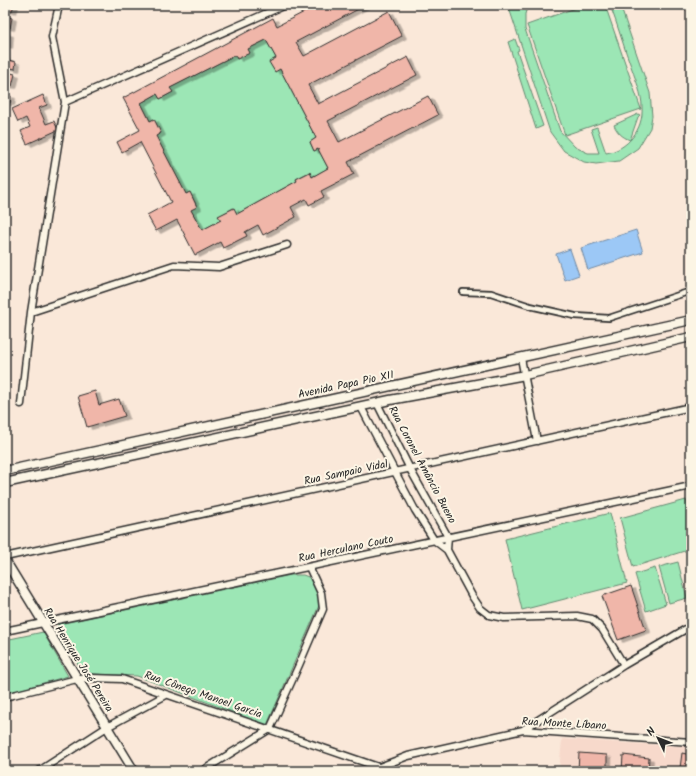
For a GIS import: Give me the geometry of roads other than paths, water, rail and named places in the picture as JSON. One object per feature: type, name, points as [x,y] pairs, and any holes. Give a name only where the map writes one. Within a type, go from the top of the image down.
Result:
[{"type":"street","points":[[21,404],[32,312],[65,102],[52,37],[59,5]]},
{"type":"street","points":[[65,102],[285,5]]},
{"type":"street","points":[[32,312],[174,265],[219,267],[287,245]]},
{"type":"street","points":[[463,292],[491,293],[530,306],[575,316],[609,318],[691,291]]},
{"type":"street","name":"Avenida Papa Pio XII","points":[[5,471],[691,320]]},
{"type":"street","points":[[5,483],[377,403],[525,375],[691,337]]},
{"type":"street","points":[[521,358],[537,441]]},
{"type":"street","name":"Rua Coronel Amâncio Bueno","points":[[377,403],[410,469],[448,537]]},
{"type":"street","points":[[361,407],[394,473],[415,510],[434,540],[447,550],[480,608],[489,615],[504,618],[585,617],[592,619],[602,629],[624,665]]},
{"type":"street","name":"Rua Sampaio Vidal","points":[[5,558],[691,407]]},
{"type":"street","points":[[210,426],[213,439]]},
{"type":"street","points":[[82,454],[84,466]]},
{"type":"street","name":"Rua Herculano Couto","points":[[5,631],[691,486]]},
{"type":"street","points":[[447,550],[448,537]]},
{"type":"street","name":"Rua Henrique José Pereira","points":[[5,558],[43,624],[134,771]]},
{"type":"street","points":[[202,771],[270,729],[300,665],[323,609],[321,593],[309,567]]},
{"type":"street","points":[[523,730],[624,665],[691,626]]},
{"type":"street","name":"Rua Cônego Manoel Garcia","points":[[5,697],[77,679],[122,679],[390,771]]},
{"type":"street","points":[[39,771],[107,727],[166,695]]},
{"type":"street","name":"Rua Monte Líbano","points":[[369,771],[377,766],[408,756],[523,730],[691,742]]},
{"type":"water","points":[[636,230],[643,252],[588,270],[581,248]]},
{"type":"water","points":[[570,249],[579,275],[565,280],[556,254]]}]
